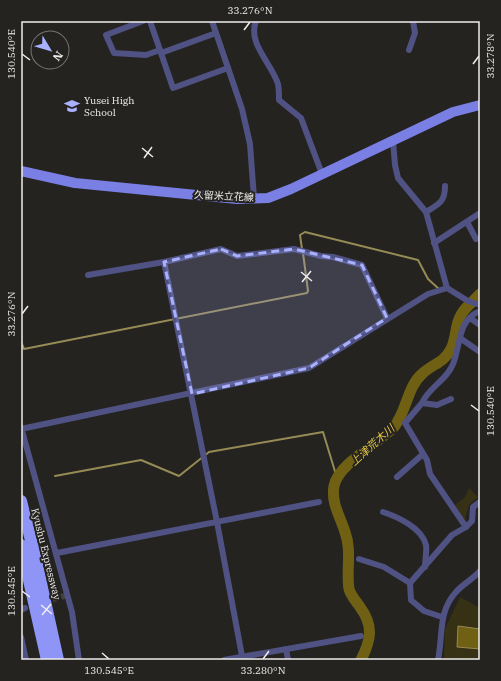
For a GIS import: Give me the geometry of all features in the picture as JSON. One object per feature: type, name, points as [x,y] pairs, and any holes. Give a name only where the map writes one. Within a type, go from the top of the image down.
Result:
[{"type":"highway","name":"Kyushu Expressway","points":[[21,502],[35,556],[58,660]]},
{"type":"highway","points":[[21,544],[47,660]]},
{"type":"main road","name":"久留米立花線","points":[[21,171],[75,183],[237,199],[268,198],[453,112],[480,105]]},
{"type":"street","points":[[143,21],[106,35],[114,53],[146,55],[161,52],[216,33]]},
{"type":"street","points":[[150,21],[173,88],[228,68]]},
{"type":"street","points":[[212,21],[242,109],[250,144],[254,198]]},
{"type":"street","points":[[256,21],[254,27],[257,43],[278,84],[279,100],[301,118],[322,174]]},
{"type":"street","points":[[410,50],[414,33],[413,21]]},
{"type":"street","points":[[393,141],[394,166],[398,178],[426,212],[447,288],[468,301],[480,305]]},
{"type":"street","points":[[426,212],[443,202],[446,186]]},
{"type":"street","points":[[434,243],[480,213]]},
{"type":"street","points":[[467,222],[476,239]]},
{"type":"street","points":[[88,275],[164,262],[221,249],[237,256],[294,249],[322,256],[333,256],[362,265],[387,318]]},
{"type":"street","points":[[164,262],[192,394],[242,656]]},
{"type":"street","points":[[79,660],[72,612],[57,553],[21,428],[192,394],[309,368],[387,318],[428,294],[447,288]]},
{"type":"street","points":[[466,527],[430,474],[427,460],[405,424],[422,403],[426,393],[448,374],[453,365],[462,327],[470,318],[480,311]]},
{"type":"street","points":[[470,318],[480,325]]},
{"type":"street","points":[[460,338],[480,352]]},
{"type":"street","points":[[422,403],[437,405],[451,399]]},
{"type":"street","points":[[397,477],[423,454]]},
{"type":"street","points":[[57,553],[319,502]]},
{"type":"street","points":[[442,617],[424,612],[411,600],[410,583],[452,535],[466,527],[472,521],[473,507],[480,502]]},
{"type":"street","points":[[383,512],[397,518],[421,535],[426,544],[425,567]]},
{"type":"street","points":[[360,559],[384,567],[410,583]]},
{"type":"street","points":[[438,660],[441,641],[442,617],[456,592],[480,571]]},
{"type":"street","points":[[224,660],[361,636]]},
{"type":"street","points":[[21,638],[26,660]]},
{"type":"street","points":[[286,649],[288,660]]},
{"type":"highlighted area","points":[[221,249],[237,256],[294,249],[362,265],[387,318],[309,368],[192,394],[164,262]]},
{"type":"shaded area","points":[[469,488],[478,497],[469,505],[464,522],[455,505],[465,497]]},
{"type":"shaded area","points":[[460,597],[480,608],[480,660],[444,660],[445,629]]},
{"type":"shaded area","points":[[458,626],[480,629],[480,649],[457,647]]},
{"type":"waterway","points":[[302,249],[300,235],[305,232],[418,260],[428,279],[439,289]]},
{"type":"waterway","points":[[21,342],[24,349],[307,293],[303,253]]},
{"type":"waterway","name":"上津荒木川","points":[[361,660],[367,646],[370,633],[367,620],[349,589],[349,553],[347,539],[336,509],[333,492],[334,486],[337,478],[351,462],[394,427],[402,414],[410,392],[417,379],[448,354],[453,345],[461,315],[480,294]]},
{"type":"waterway","points":[[55,476],[141,460],[179,476],[209,452],[323,432],[337,478]]},
{"type":"tunnel","points":[[44,602],[67,595]]},
{"type":"place","name":"Yusei High School","points":[[72,106]]}]
